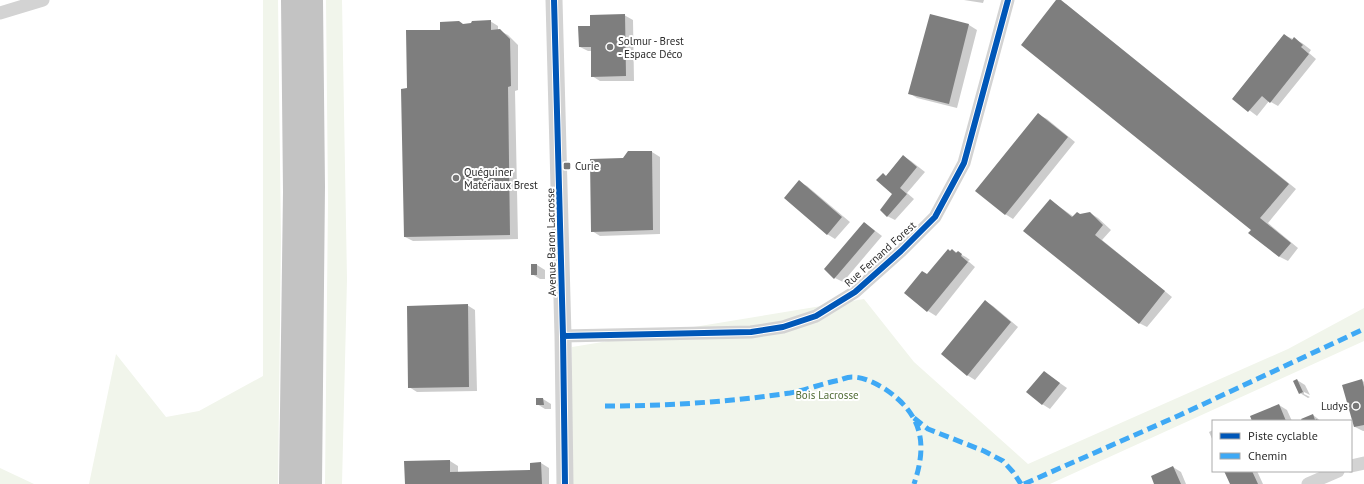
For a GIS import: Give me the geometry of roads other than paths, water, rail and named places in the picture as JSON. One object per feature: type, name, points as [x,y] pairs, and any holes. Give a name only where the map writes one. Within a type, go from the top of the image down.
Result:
[{"type":"highway","points":[[290,484],[294,192],[292,0]]},
{"type":"highway","points":[[311,484],[314,186],[312,0]]},
{"type":"street","points":[[0,13],[43,0]]},
{"type":"street","name":"Avenue Baron Lacrosse","points":[[554,0],[563,336],[565,484]]},
{"type":"street","name":"Rue Fernand Forest","points":[[563,336],[751,332],[783,327],[816,316],[855,292],[901,251],[935,217],[964,163],[1008,0]]},
{"type":"street","points":[[1352,466],[1364,463]]},
{"type":"street","points":[[1308,484],[1336,472]]},
{"type":"place","name":"Solmur - Brest - Espace Déco","points":[[610,47]]},
{"type":"place","name":"Curie","points":[[567,166]]},
{"type":"place","name":"Quéguiner Matériaux Brest","points":[[456,178]]},
{"type":"place","name":"Ludys","points":[[1356,406]]},
{"type":"park label","name":"Bois Lacrosse","points":[[827,395]]}]
